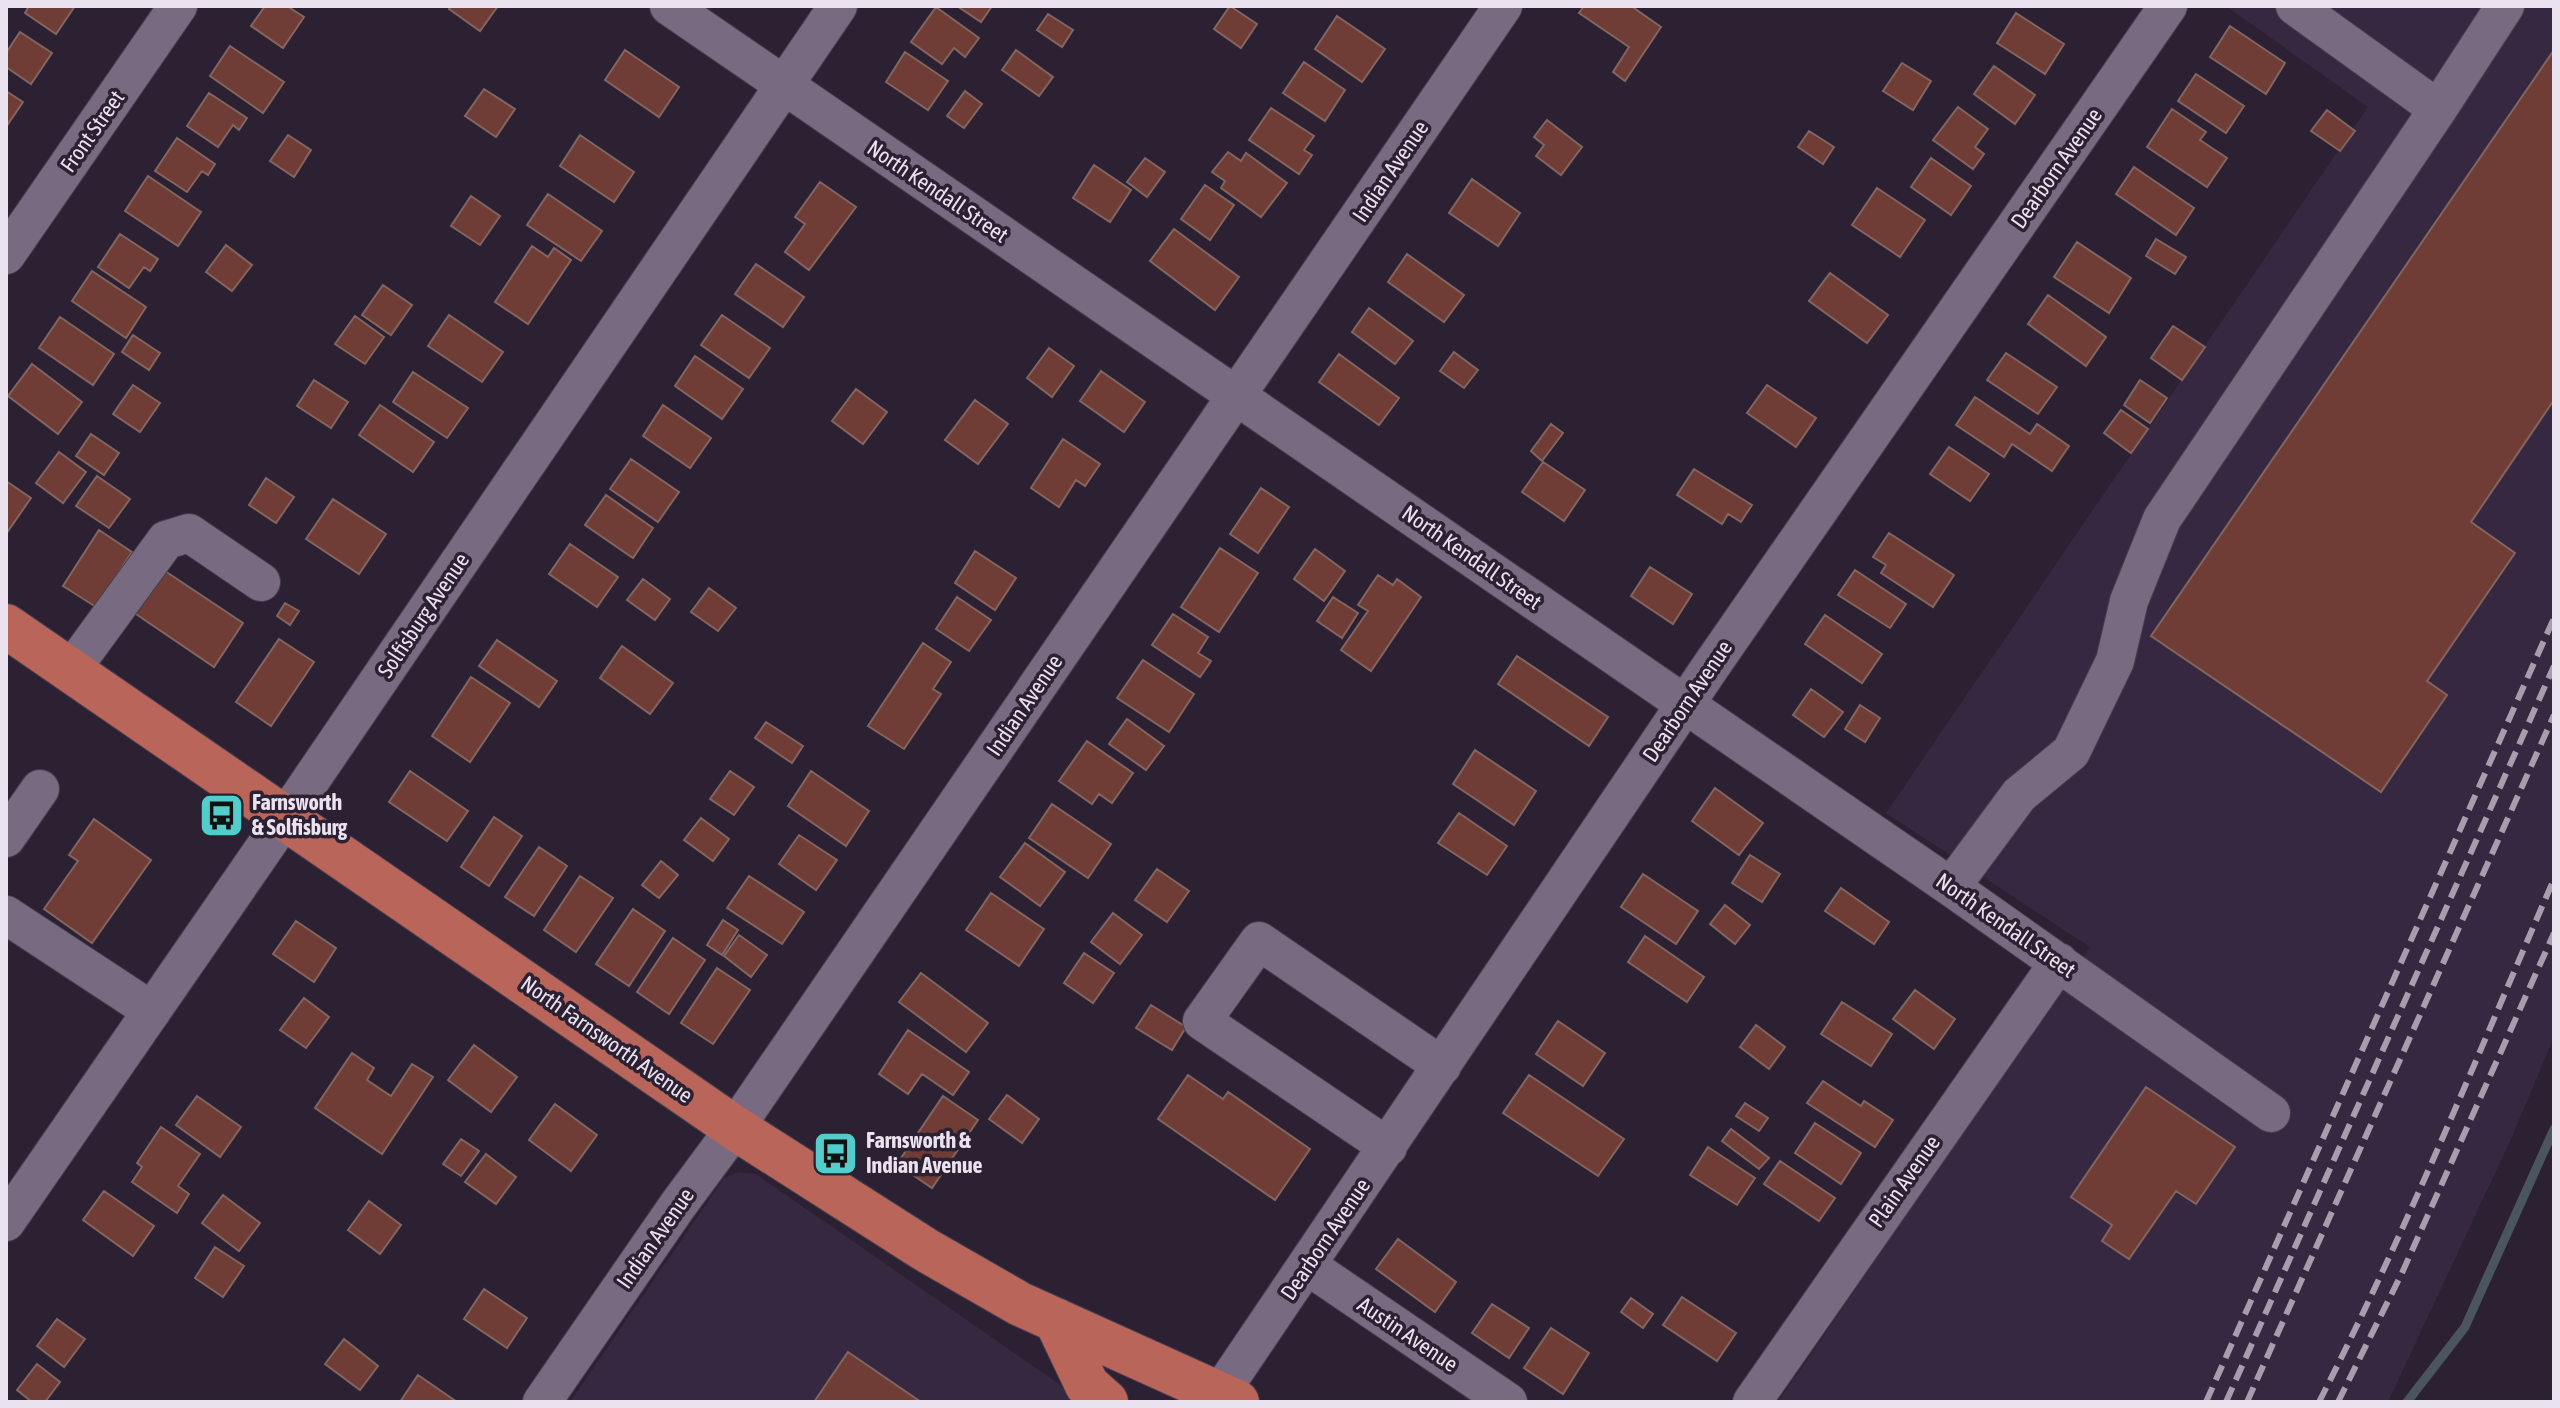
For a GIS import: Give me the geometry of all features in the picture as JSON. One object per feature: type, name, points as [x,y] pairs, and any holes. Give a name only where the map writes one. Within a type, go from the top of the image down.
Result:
[{"type":"main road","name":"North Farnsworth Avenue","points":[[6,626],[735,1128],[926,1250],[1020,1304],[1223,1400]]},
{"type":"main road","points":[[1056,1320],[1087,1385],[1106,1402]]},
{"type":"street","name":"Front Street","points":[[6,255],[178,6]]},
{"type":"street","name":"North Kendall Street","points":[[669,6],[1685,703],[2271,1113]]},
{"type":"street","name":"Solfisburg Avenue","points":[[6,1222],[838,6]]},
{"type":"street","name":"Indian Avenue","points":[[542,1402],[735,1128],[1503,6]]},
{"type":"street","name":"Dearborn Avenue","points":[[1223,1400],[1308,1266],[1685,703],[2168,6]]},
{"type":"street","points":[[2295,6],[2438,109]]},
{"type":"street","points":[[1951,887],[2019,795],[2071,752],[2115,661],[2129,601],[2162,519],[2505,6]]},
{"type":"street","points":[[71,670],[166,540],[189,533],[261,582]]},
{"type":"street","points":[[6,838],[40,789]]},
{"type":"street","points":[[6,915],[152,1011]]},
{"type":"street","points":[[1388,1147],[1202,1021],[1259,941],[1442,1066]]},
{"type":"street","name":"Plain Avenue","points":[[1752,1402],[2059,962]]},
{"type":"street","name":"Austin Avenue","points":[[1308,1266],[1508,1402]]},
{"type":"shaded area","points":[[2226,6],[2554,6],[2554,1037],[2511,1139],[2388,1402],[1778,1402],[2090,947],[1886,813],[2368,107]]},
{"type":"shaded area","points":[[738,1172],[756,1174],[1085,1402],[570,1402],[724,1178]]},
{"type":"building","points":[[29,6],[75,6],[56,34],[25,13]]},
{"type":"building","points":[[265,6],[287,6],[304,17],[283,48],[251,26]]},
{"type":"building","points":[[451,6],[498,6],[480,31],[449,9]]},
{"type":"building","points":[[957,6],[992,6],[981,22]]},
{"type":"building","points":[[1230,6],[1257,24],[1241,48],[1214,29]]},
{"type":"building","points":[[1584,6],[1631,6],[1661,27],[1625,81],[1613,72],[1629,47],[1579,13]]},
{"type":"building","points":[[936,7],[979,38],[965,57],[954,48],[942,64],[911,42]]},
{"type":"building","points":[[2016,13],[2064,44],[2045,74],[1997,43]]},
{"type":"building","points":[[1048,14],[1073,30],[1062,47],[1037,30]]},
{"type":"building","points":[[1337,16],[1385,49],[1362,82],[1315,49]]},
{"type":"building","points":[[2230,26],[2285,63],[2266,94],[2210,57]]},
{"type":"building","points":[[20,32],[52,53],[31,84],[6,67],[6,53]]},
{"type":"building","points":[[230,46],[284,82],[263,113],[210,76]]},
{"type":"building","points":[[625,50],[679,87],[659,117],[605,80]]},
{"type":"building","points":[[1016,50],[1053,77],[1039,96],[1002,70]]},
{"type":"building","points":[[2554,50],[2554,400],[2471,522],[2515,553],[2427,681],[2447,695],[2381,792],[2151,636]]},
{"type":"building","points":[[905,52],[948,81],[928,110],[886,82]]},
{"type":"building","points":[[1304,62],[1345,90],[1325,121],[1283,93]]},
{"type":"building","points":[[1902,63],[1931,81],[1913,110],[1883,91]]},
{"type":"building","points":[[1994,66],[2035,95],[2015,124],[1974,94]]},
{"type":"building","points":[[2196,74],[2244,106],[2226,133],[2178,101]]},
{"type":"building","points":[[484,89],[515,109],[496,137],[465,116]]},
{"type":"building","points":[[6,91],[23,102],[6,127]]},
{"type":"building","points":[[965,91],[982,104],[964,128],[947,116]]},
{"type":"building","points":[[209,93],[247,118],[239,130],[233,125],[218,147],[187,126]]},
{"type":"building","points":[[1958,107],[1988,129],[1975,147],[1984,154],[1973,169],[1933,140]]},
{"type":"building","points":[[1271,108],[1314,136],[1304,150],[1312,155],[1299,174],[1249,140]]},
{"type":"building","points":[[2172,109],[2206,132],[2200,140],[2227,158],[2207,187],[2147,147]]},
{"type":"building","points":[[2327,110],[2355,131],[2340,151],[2311,131]]},
{"type":"building","points":[[1547,120],[1582,147],[1561,175],[1536,156],[1544,145],[1534,137]]},
{"type":"building","points":[[1809,131],[1834,147],[1823,164],[1798,147]]},
{"type":"building","points":[[288,135],[311,150],[294,177],[270,161]]},
{"type":"building","points":[[580,135],[634,172],[614,202],[560,166]]},
{"type":"building","points":[[177,138],[215,164],[208,175],[202,171],[187,192],[155,171]]},
{"type":"building","points":[[1228,152],[1241,161],[1246,153],[1287,183],[1261,217],[1221,188],[1225,181],[1212,172]]},
{"type":"building","points":[[1145,158],[1165,172],[1147,197],[1127,182]]},
{"type":"building","points":[[1931,158],[1971,186],[1951,215],[1911,187]]},
{"type":"building","points":[[1094,165],[1131,190],[1110,222],[1073,198]]},
{"type":"building","points":[[2134,167],[2194,208],[2176,235],[2116,194]]},
{"type":"building","points":[[148,176],[201,212],[178,246],[125,211]]},
{"type":"building","points":[[1472,179],[1520,213],[1498,246],[1449,213]]},
{"type":"building","points":[[820,182],[856,207],[809,270],[785,252],[805,224],[795,217]]},
{"type":"building","points":[[1205,185],[1234,205],[1210,240],[1181,219]]},
{"type":"building","points":[[1877,188],[1925,220],[1900,257],[1852,225]]},
{"type":"building","points":[[548,194],[602,231],[581,261],[527,225]]},
{"type":"building","points":[[471,196],[500,216],[480,245],[451,226]]},
{"type":"building","points":[[1174,229],[1239,277],[1215,310],[1150,261]]},
{"type":"building","points":[[120,234],[158,259],[150,271],[144,267],[129,288],[98,267]]},
{"type":"building","points":[[2156,239],[2186,257],[2175,274],[2146,256]]},
{"type":"building","points":[[2077,242],[2131,278],[2109,313],[2054,277]]},
{"type":"building","points":[[226,245],[252,265],[232,291],[206,272]]},
{"type":"building","points":[[532,246],[548,257],[554,248],[571,260],[528,324],[495,302]]},
{"type":"building","points":[[1407,254],[1464,295],[1444,322],[1388,282]]},
{"type":"building","points":[[756,264],[804,297],[783,327],[735,294]]},
{"type":"building","points":[[92,271],[146,307],[126,338],[72,301]]},
{"type":"building","points":[[1830,273],[1888,315],[1867,343],[1809,301]]},
{"type":"building","points":[[383,285],[412,305],[391,335],[362,315]]},
{"type":"building","points":[[2048,295],[2106,337],[2086,366],[2028,324]]},
{"type":"building","points":[[1369,308],[1413,341],[1395,364],[1352,332]]},
{"type":"building","points":[[449,315],[503,352],[482,382],[428,346]]},
{"type":"building","points":[[722,315],[770,348],[749,378],[701,345]]},
{"type":"building","points":[[355,316],[384,337],[365,364],[335,344]]},
{"type":"building","points":[[60,317],[114,354],[93,385],[39,348]]},
{"type":"building","points":[[2173,326],[2205,347],[2182,380],[2151,358]]},
{"type":"building","points":[[133,335],[160,353],[149,370],[122,352]]},
{"type":"building","points":[[1049,348],[1074,366],[1052,397],[1027,378]]},
{"type":"building","points":[[1454,352],[1478,370],[1464,388],[1440,371]]},
{"type":"building","points":[[2006,353],[2057,387],[2038,414],[1987,380]]},
{"type":"building","points":[[1339,354],[1399,398],[1379,425],[1319,382]]},
{"type":"building","points":[[695,356],[743,389],[722,419],[675,386]]},
{"type":"building","points":[[32,364],[82,402],[58,434],[8,396]]},
{"type":"building","points":[[1101,371],[1145,402],[1124,432],[1080,401]]},
{"type":"building","points":[[413,372],[468,408],[447,438],[393,402]]},
{"type":"building","points":[[314,380],[348,402],[331,428],[297,406]]},
{"type":"building","points":[[2140,380],[2167,398],[2150,423],[2124,405]]},
{"type":"building","points":[[133,385],[160,403],[140,432],[113,414]]},
{"type":"building","points":[[1767,385],[1816,418],[1796,447],[1747,413]]},
{"type":"building","points":[[856,389],[887,412],[863,444],[832,421]]},
{"type":"building","points":[[1975,397],[2030,434],[2037,424],[2069,446],[2052,471],[2012,444],[2004,457],[1956,425]]},
{"type":"building","points":[[975,400],[1008,424],[978,464],[945,440]]},
{"type":"building","points":[[380,405],[434,442],[413,472],[359,435]]},
{"type":"building","points":[[663,405],[711,438],[690,468],[643,436]]},
{"type":"building","points":[[2121,410],[2148,429],[2131,453],[2104,433]]},
{"type":"building","points":[[1551,424],[1563,433],[1542,461],[1531,451]]},
{"type":"building","points":[[91,434],[119,453],[104,475],[76,456]]},
{"type":"building","points":[[1063,439],[1100,464],[1085,486],[1076,480],[1059,507],[1031,488]]},
{"type":"building","points":[[1949,447],[1989,474],[1970,501],[1930,474]]},
{"type":"building","points":[[59,452],[86,472],[63,503],[36,483]]},
{"type":"building","points":[[631,459],[679,492],[658,522],[610,489]]},
{"type":"building","points":[[1543,462],[1585,490],[1564,521],[1522,492]]},
{"type":"building","points":[[1694,469],[1752,505],[1741,522],[1728,514],[1722,524],[1677,495]]},
{"type":"building","points":[[97,476],[130,499],[109,528],[76,506]]},
{"type":"building","points":[[266,478],[294,497],[276,523],[249,505]]},
{"type":"building","points":[[6,481],[31,498],[6,534]]},
{"type":"building","points":[[1261,488],[1289,507],[1258,553],[1230,534]]},
{"type":"building","points":[[606,495],[653,528],[633,558],[585,525]]},
{"type":"building","points":[[333,499],[386,534],[359,574],[306,539]]},
{"type":"building","points":[[99,530],[132,552],[96,607],[63,586]]},
{"type":"building","points":[[1889,533],[1954,575],[1933,607],[1881,573],[1886,565],[1873,557]]},
{"type":"building","points":[[570,544],[618,577],[597,607],[549,574]]},
{"type":"building","points":[[1220,548],[1258,573],[1219,632],[1181,607]]},
{"type":"building","points":[[1315,549],[1345,571],[1324,601],[1294,579]]},
{"type":"building","points":[[975,551],[1016,578],[995,610],[955,583]]},
{"type":"building","points":[[1650,567],[1692,594],[1673,624],[1631,596]]},
{"type":"building","points":[[162,569],[243,623],[214,667],[133,612]]},
{"type":"building","points":[[1855,570],[1906,604],[1890,628],[1838,595]]},
{"type":"building","points":[[1378,575],[1393,585],[1397,579],[1421,597],[1371,671],[1341,650],[1368,611],[1358,605]]},
{"type":"building","points":[[643,579],[670,599],[655,620],[627,600]]},
{"type":"building","points":[[709,588],[736,608],[718,631],[691,612]]},
{"type":"building","points":[[957,597],[991,620],[969,651],[936,629]]},
{"type":"building","points":[[1333,597],[1358,613],[1342,638],[1317,621]]},
{"type":"building","points":[[285,603],[299,611],[290,625],[277,616]]},
{"type":"building","points":[[1173,614],[1208,637],[1198,653],[1211,661],[1200,677],[1152,645]]},
{"type":"building","points":[[1825,615],[1882,654],[1862,683],[1805,644]]},
{"type":"building","points":[[279,639],[314,662],[271,726],[236,702]]},
{"type":"building","points":[[497,640],[557,681],[539,707],[479,666]]},
{"type":"building","points":[[923,643],[951,662],[933,689],[941,694],[904,749],[868,726]]},
{"type":"building","points":[[622,646],[673,683],[650,714],[600,678]]},
{"type":"building","points":[[1517,656],[1608,717],[1589,746],[1498,684]]},
{"type":"building","points":[[1143,660],[1194,694],[1169,732],[1117,698]]},
{"type":"building","points":[[471,677],[510,703],[470,762],[432,736]]},
{"type":"building","points":[[1811,689],[1843,712],[1824,737],[1793,715]]},
{"type":"building","points":[[1860,705],[1880,718],[1865,742],[1845,729]]},
{"type":"building","points":[[1127,719],[1164,746],[1146,770],[1109,744]]},
{"type":"building","points":[[766,722],[803,746],[792,763],[755,738]]},
{"type":"building","points":[[1087,741],[1133,773],[1112,803],[1099,794],[1092,804],[1059,781]]},
{"type":"building","points":[[1475,750],[1536,791],[1514,825],[1453,784]]},
{"type":"building","points":[[410,771],[468,811],[447,841],[389,802]]},
{"type":"building","points":[[730,771],[754,787],[734,815],[710,799]]},
{"type":"building","points":[[811,771],[869,811],[846,846],[788,806]]},
{"type":"building","points":[[1715,788],[1763,823],[1739,855],[1692,821]]},
{"type":"building","points":[[1052,804],[1111,844],[1088,878],[1029,838]]},
{"type":"building","points":[[1459,813],[1507,846],[1487,875],[1438,843]]},
{"type":"building","points":[[494,817],[522,836],[489,886],[461,867]]},
{"type":"building","points":[[701,818],[729,839],[713,861],[684,840]]},
{"type":"building","points":[[94,819],[151,860],[92,943],[44,909],[78,861],[69,855]]},
{"type":"building","points":[[799,835],[837,860],[816,890],[779,864]]},
{"type":"building","points":[[1025,843],[1065,872],[1040,906],[1000,877]]},
{"type":"building","points":[[539,847],[567,866],[534,916],[505,897]]},
{"type":"building","points":[[1750,855],[1780,874],[1762,902],[1732,883]]},
{"type":"building","points":[[661,861],[678,875],[659,898],[642,885]]},
{"type":"building","points":[[1157,869],[1189,891],[1167,922],[1135,900]]},
{"type":"building","points":[[1643,874],[1698,911],[1676,944],[1621,907]]},
{"type":"building","points":[[580,876],[613,898],[576,952],[544,930]]},
{"type":"building","points":[[749,876],[804,912],[782,944],[727,908]]},
{"type":"building","points":[[1841,888],[1889,922],[1874,944],[1825,911]]},
{"type":"building","points":[[991,893],[1044,929],[1019,966],[966,930]]},
{"type":"building","points":[[1725,905],[1750,925],[1735,944],[1710,924]]},
{"type":"building","points":[[633,909],[665,931],[629,986],[596,964]]},
{"type":"building","points":[[1113,913],[1142,935],[1120,964],[1091,942]]},
{"type":"building","points":[[723,920],[738,930],[722,955],[707,945]]},
{"type":"building","points":[[296,921],[336,948],[314,982],[273,954]]},
{"type":"building","points":[[739,935],[767,955],[751,977],[724,956]]},
{"type":"building","points":[[1645,936],[1704,977],[1687,1002],[1628,962]]},
{"type":"building","points":[[673,938],[705,960],[669,1014],[637,992]]},
{"type":"building","points":[[1084,953],[1114,973],[1093,1003],[1064,983]]},
{"type":"building","points":[[717,968],[750,990],[713,1044],[681,1023]]},
{"type":"building","points":[[921,973],[988,1023],[966,1052],[899,1002]]},
{"type":"building","points":[[1915,990],[1955,1019],[1934,1049],[1893,1019]]},
{"type":"building","points":[[304,998],[329,1017],[306,1048],[280,1030]]},
{"type":"building","points":[[1842,1002],[1892,1034],[1871,1066],[1821,1034]]},
{"type":"building","points":[[1151,1005],[1186,1027],[1172,1050],[1136,1028]]},
{"type":"building","points":[[1558,1021],[1605,1053],[1583,1086],[1536,1054]]},
{"type":"building","points":[[1756,1025],[1785,1047],[1769,1069],[1740,1047]]},
{"type":"building","points":[[908,1030],[969,1072],[953,1095],[922,1074],[908,1094],[879,1074]]},
{"type":"building","points":[[474,1045],[517,1077],[491,1112],[448,1080]]},
{"type":"building","points":[[352,1053],[374,1068],[367,1080],[391,1096],[412,1064],[433,1077],[382,1154],[315,1108]]},
{"type":"building","points":[[1188,1075],[1223,1099],[1228,1092],[1310,1149],[1275,1200],[1158,1119]]},
{"type":"building","points":[[1529,1075],[1624,1139],[1598,1176],[1503,1113]]},
{"type":"building","points":[[1823,1081],[1861,1106],[1864,1101],[1893,1120],[1875,1147],[1807,1103]]},
{"type":"building","points":[[2146,1087],[2235,1147],[2196,1204],[2176,1191],[2129,1259],[2102,1241],[2112,1225],[2071,1197]]},
{"type":"building","points":[[1007,1095],[1039,1119],[1022,1143],[989,1119]]},
{"type":"building","points":[[197,1096],[241,1127],[220,1157],[176,1125]]},
{"type":"building","points":[[943,1096],[978,1120],[932,1188],[897,1164]]},
{"type":"building","points":[[1745,1103],[1768,1118],[1759,1131],[1736,1116]]},
{"type":"building","points":[[555,1104],[597,1135],[571,1171],[529,1140]]},
{"type":"building","points":[[1815,1123],[1861,1153],[1841,1184],[1795,1153]]},
{"type":"building","points":[[161,1127],[200,1154],[178,1186],[189,1194],[177,1213],[132,1182],[142,1167],[137,1163]]},
{"type":"building","points":[[1731,1129],[1769,1158],[1759,1169],[1722,1141]]},
{"type":"building","points":[[461,1139],[479,1151],[461,1176],[443,1164]]},
{"type":"building","points":[[1708,1147],[1755,1178],[1737,1205],[1690,1175]]},
{"type":"building","points":[[486,1154],[516,1177],[496,1204],[465,1182]]},
{"type":"building","points":[[1780,1161],[1835,1198],[1819,1221],[1764,1184]]},
{"type":"building","points":[[104,1191],[154,1226],[133,1256],[83,1220]]},
{"type":"building","points":[[223,1195],[260,1223],[239,1251],[202,1223]]},
{"type":"building","points":[[369,1201],[401,1225],[380,1254],[348,1230]]},
{"type":"building","points":[[1398,1239],[1456,1282],[1435,1312],[1376,1269]]},
{"type":"building","points":[[215,1247],[244,1266],[223,1297],[195,1278]]},
{"type":"building","points":[[484,1289],[527,1318],[507,1348],[464,1319]]},
{"type":"building","points":[[1682,1297],[1736,1333],[1717,1361],[1663,1325]]},
{"type":"building","points":[[1631,1298],[1653,1314],[1643,1328],[1621,1312]]},
{"type":"building","points":[[1492,1304],[1529,1328],[1509,1358],[1472,1333]]},
{"type":"building","points":[[57,1319],[85,1339],[64,1367],[37,1346]]},
{"type":"building","points":[[1551,1328],[1589,1353],[1563,1394],[1524,1368]]},
{"type":"building","points":[[344,1339],[378,1366],[360,1390],[325,1364]]},
{"type":"building","points":[[848,1352],[921,1402],[814,1402]]},
{"type":"building","points":[[37,1364],[60,1382],[45,1402],[32,1402],[17,1390]]},
{"type":"building","points":[[418,1375],[457,1402],[400,1402]]},
{"type":"waterway","points":[[2407,1402],[2465,1327],[2554,1129]]},
{"type":"railway","points":[[2206,1402],[2554,618]]},
{"type":"railway","points":[[2226,1402],[2554,666]]},
{"type":"railway","points":[[2247,1402],[2554,715]]},
{"type":"railway","points":[[2319,1402],[2412,1208],[2554,879]]},
{"type":"railway","points":[[2338,1402],[2402,1273],[2554,933]]},
{"type":"place","name":"Farnsworth & Solfisburg","points":[[221,815]]},
{"type":"place","name":"Farnsworth & Indian Avenue","points":[[835,1153]]}]
